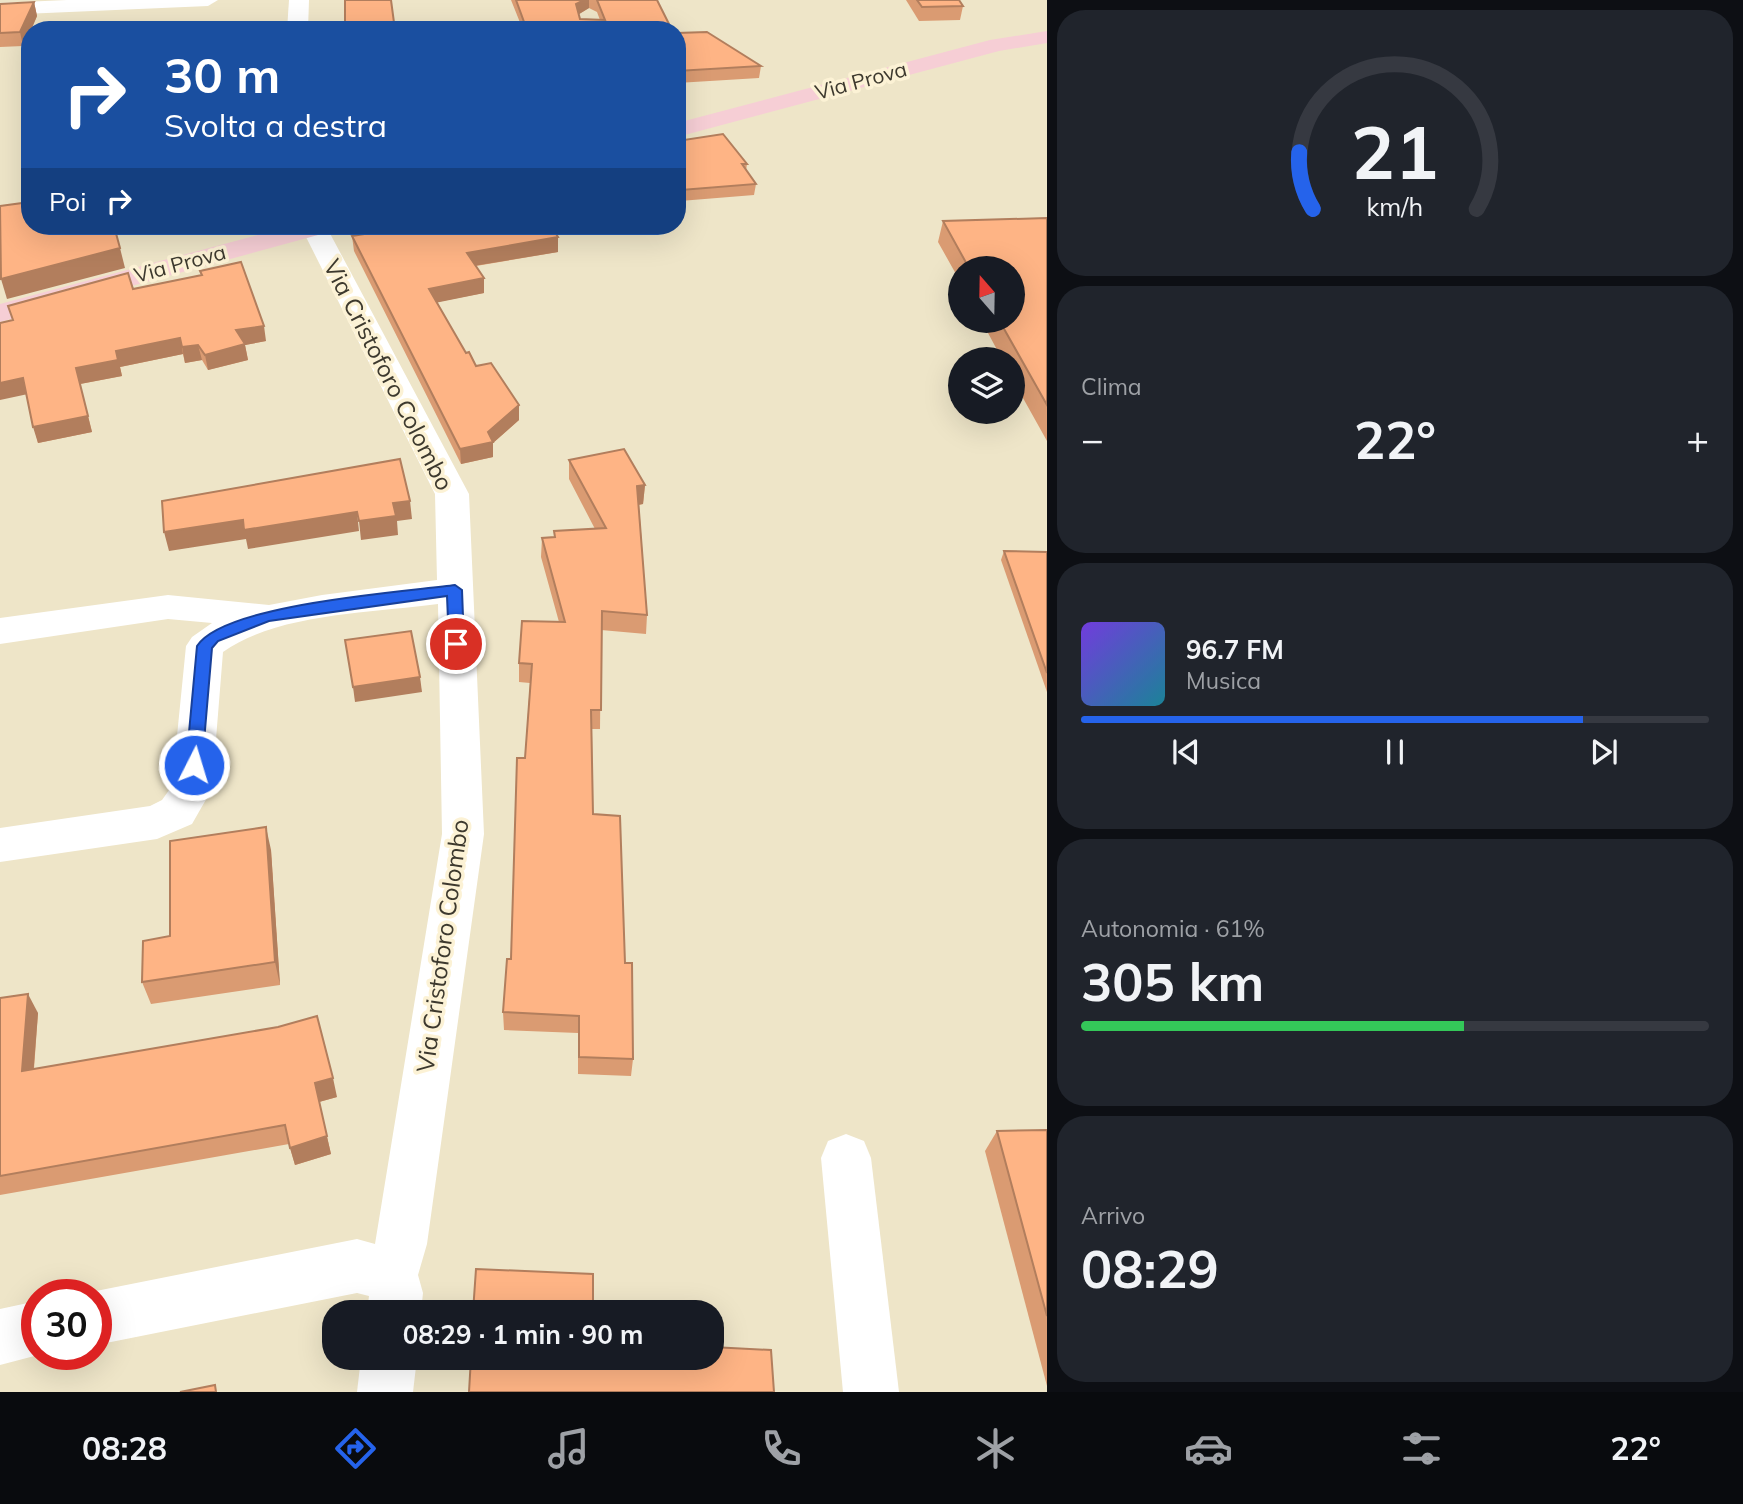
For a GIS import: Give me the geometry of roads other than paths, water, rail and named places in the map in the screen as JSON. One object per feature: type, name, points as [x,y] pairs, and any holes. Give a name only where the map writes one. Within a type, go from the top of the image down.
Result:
[{"type":"main road","name":"Via Prova","points":[[686,128],[987,47],[1046,37]]},
{"type":"main road","name":"Via Prova","points":[[0,313],[278,235]]},
{"type":"street","points":[[0,9],[208,0]]},
{"type":"street","points":[[298,21],[299,0]]},
{"type":"street","name":"Via Cristoforo Colombo","points":[[112,1315],[357,1266],[393,1294],[463,834],[452,494],[307,235]]},
{"type":"street","points":[[205,646],[213,638],[235,626],[268,616],[455,590]]},
{"type":"street","points":[[0,631],[168,607],[268,616]]},
{"type":"street","points":[[0,845],[158,822],[177,812],[192,789],[205,646],[201,620],[191,607]]},
{"type":"street","points":[[846,1158],[871,1392]]},
{"type":"street","points":[[0,1336],[21,1332]]},
{"type":"street","points":[[385,1392],[388,1370]]}]
